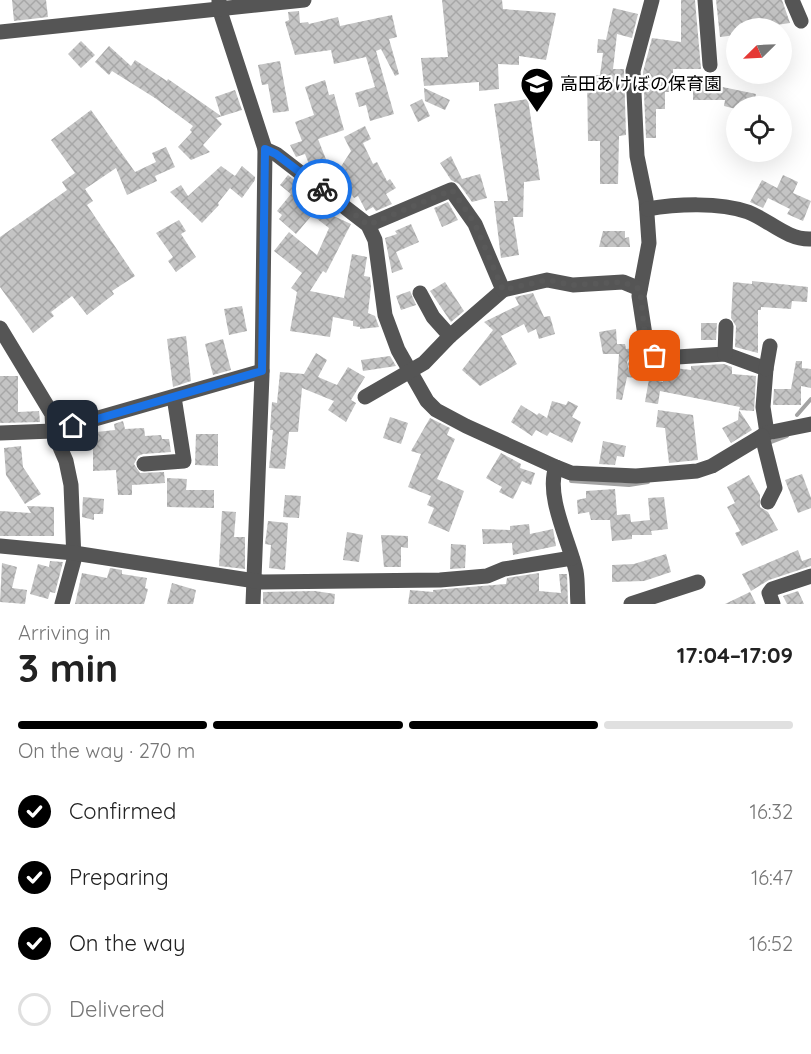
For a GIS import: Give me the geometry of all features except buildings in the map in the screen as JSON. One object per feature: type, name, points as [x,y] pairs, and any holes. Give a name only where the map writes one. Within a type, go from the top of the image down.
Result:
[{"type":"street","points":[[0,32],[219,4],[304,0]]},
{"type":"street","points":[[652,0],[652,9],[633,71],[637,156],[647,209],[649,251],[640,289],[645,336],[658,357]]},
{"type":"street","points":[[705,0],[710,65]]},
{"type":"street","points":[[792,0],[801,21]]},
{"type":"street","points":[[219,4],[265,149],[262,371],[252,604]]},
{"type":"street","points":[[265,149],[276,154],[368,225],[375,240],[385,315],[398,350],[427,401],[436,410],[571,473],[636,476],[697,471],[712,466],[765,439],[811,424]]},
{"type":"street","points":[[368,225],[452,190],[475,224],[503,290]]},
{"type":"street","points":[[647,209],[676,206],[746,211],[788,234],[811,239]]},
{"type":"street","points":[[365,397],[424,363],[450,336],[503,290],[547,280],[573,285],[623,282],[640,289]]},
{"type":"street","points":[[420,292],[433,317],[450,336]]},
{"type":"street","points":[[725,354],[726,326]]},
{"type":"street","points":[[0,328],[51,414],[53,431],[66,461],[71,486],[74,553],[62,604]]},
{"type":"street","points":[[768,502],[775,488],[765,439],[763,407],[770,346]]},
{"type":"street","points":[[636,364],[641,359],[658,357],[725,354],[766,369]]},
{"type":"street","points":[[0,433],[53,431],[262,371]]},
{"type":"street","points":[[144,464],[184,461],[174,397]]},
{"type":"street","points":[[556,467],[554,484],[560,521],[577,573],[578,604]]},
{"type":"street","points":[[0,546],[74,553],[252,581],[440,580],[486,576],[504,568],[572,558]]},
{"type":"street","points":[[773,604],[769,593],[772,589],[811,576]]},
{"type":"street","points":[[631,604],[698,582]]},
{"type":"waterway","points":[[797,415],[811,399]]},
{"type":"waterway","points":[[766,444],[787,436]]},
{"type":"waterway","points":[[571,481],[629,485],[648,482]]},
{"type":"way so far","points":[[322,189],[368,225],[404,207],[452,190],[475,224],[503,290],[547,280],[573,285],[623,282],[640,289],[645,336],[655,356]]},
{"type":"place","name":"高田あけぼの保育園","points":[[537,113]]},
{"type":"route","points":[[73,426],[262,371],[267,177],[265,149],[276,154],[322,189]]}]
